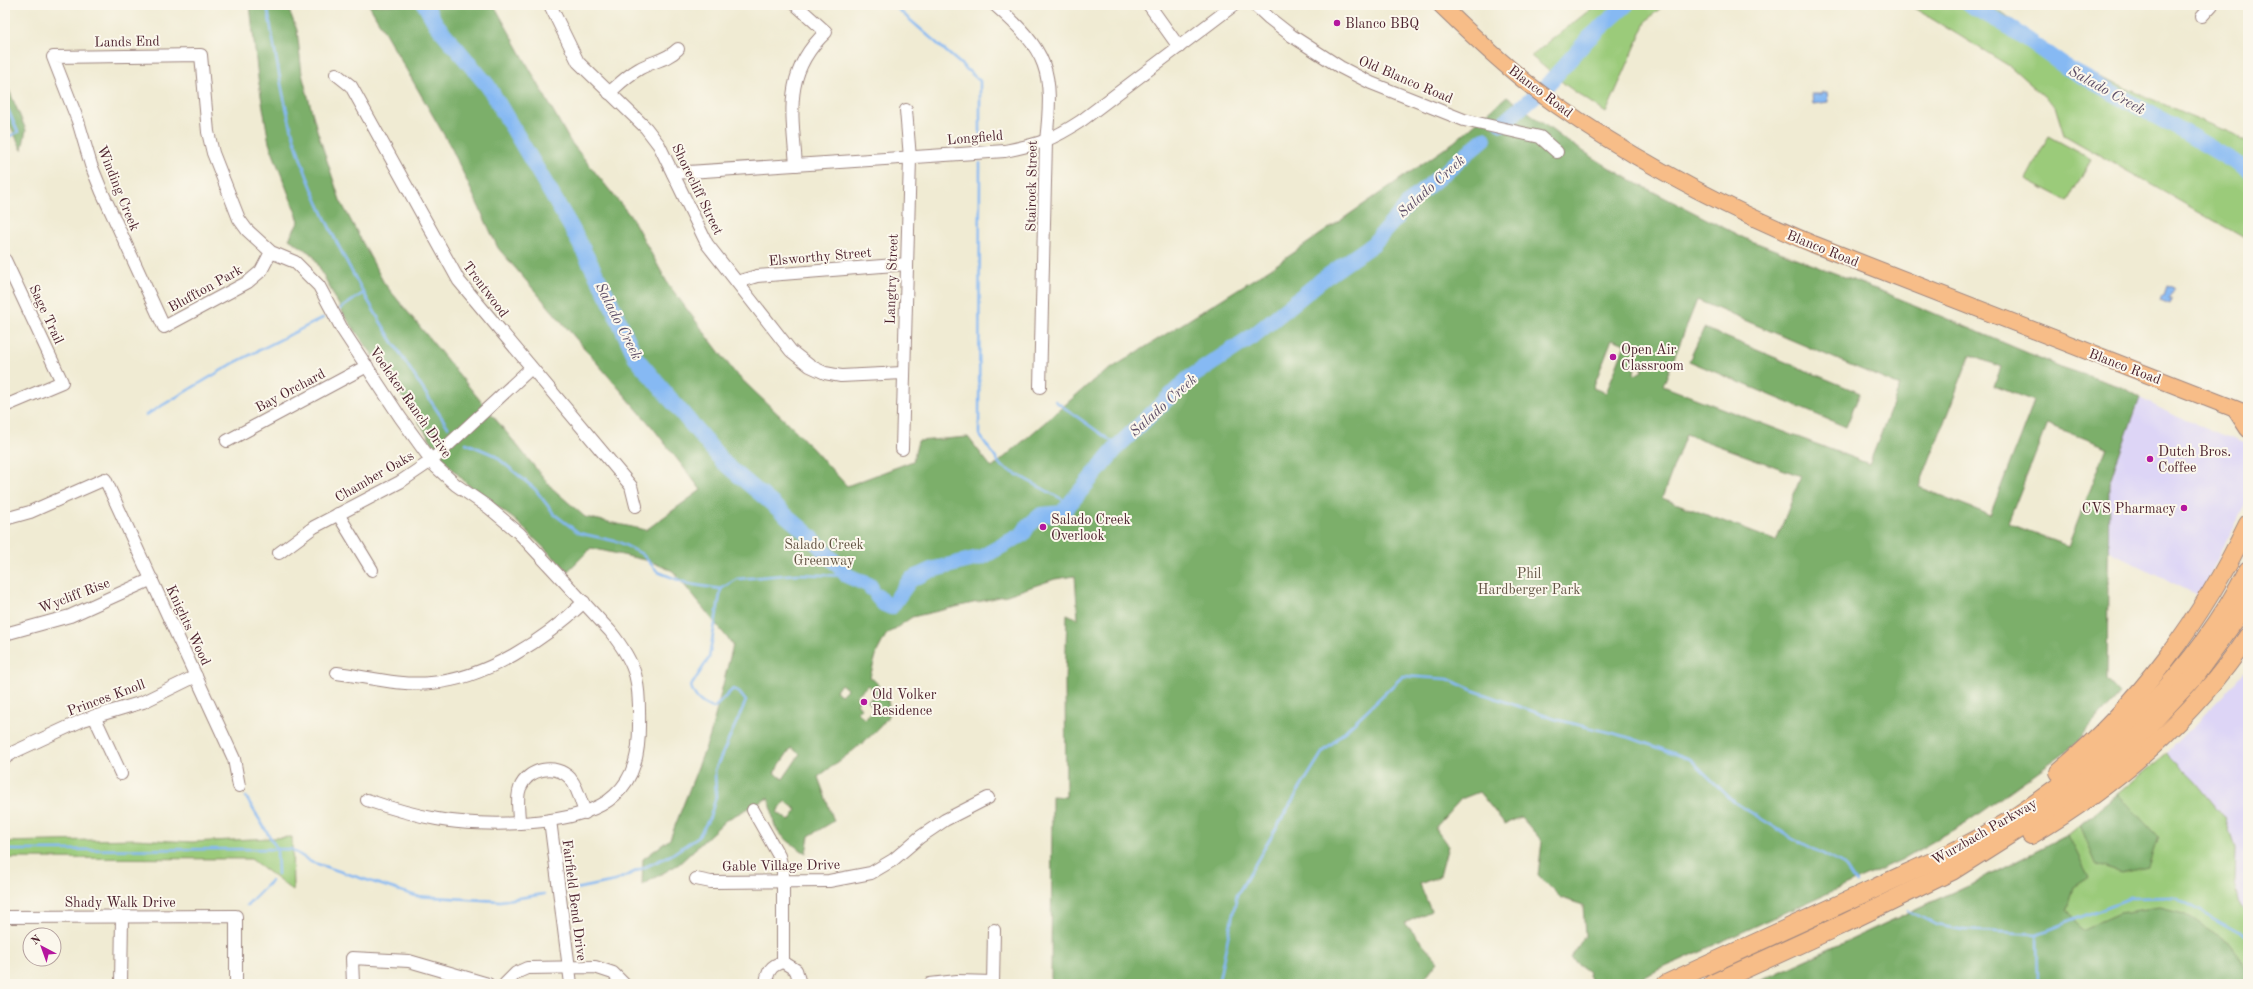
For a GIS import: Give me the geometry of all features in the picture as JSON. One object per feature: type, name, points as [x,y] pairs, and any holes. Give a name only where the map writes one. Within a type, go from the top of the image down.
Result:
[{"type":"highway","points":[[1968,844],[2017,807],[2065,767],[2128,704],[2168,658],[2197,616],[2227,567],[2248,524]]},
{"type":"highway","name":"Wurzbach Parkway","points":[[1666,984],[1968,844],[2025,810],[2069,779],[2126,730],[2182,670],[2214,625],[2248,570]]},
{"type":"highway","name":"Wurzbach Parkway","points":[[1712,984],[1850,920],[1952,870],[2042,814],[2129,747],[2193,678],[2248,602]]},
{"type":"highway","points":[[1952,870],[2012,846],[2059,818],[2119,775],[2170,729],[2209,687],[2248,636]]},
{"type":"main road","name":"Blanco Road","points":[[1441,5],[1507,65],[1555,104],[1613,142],[1693,189],[1755,220],[2242,412]]},
{"type":"main road","points":[[2242,412],[2248,429]]},
{"type":"street","name":"Shorecliff Street","points":[[550,5],[578,62],[646,128],[659,145],[699,232],[791,351],[810,366],[825,373],[841,376],[903,373]]},
{"type":"street","points":[[796,5],[826,32],[805,55],[797,72],[792,90],[791,110],[796,165]]},
{"type":"street","name":"Stairock Street","points":[[995,5],[1032,40],[1044,65],[1048,84],[1050,112],[1046,141],[1040,387]]},
{"type":"street","points":[[1149,5],[1179,47]]},
{"type":"street","name":"Longfield","points":[[673,173],[910,158],[1005,150],[1035,145],[1055,138],[1081,121],[1234,5]]},
{"type":"street","name":"Old Blanco Road","points":[[1255,5],[1292,36],[1340,67],[1371,83],[1464,120],[1540,137],[1557,152]]},
{"type":"street","points":[[2202,16],[2212,5]]},
{"type":"street","points":[[609,93],[632,73],[647,65],[664,60],[678,49]]},
{"type":"street","name":"Lands End","points":[[53,57],[201,54]]},
{"type":"street","name":"Voelcker Ranch Drive","points":[[201,54],[208,132],[213,153],[239,219],[247,230],[271,252],[295,262],[319,286],[329,307],[430,461],[456,485],[488,507],[519,533],[584,602],[624,648],[633,665],[639,696],[639,749],[629,778],[616,795],[598,808],[585,813],[550,820],[469,823],[408,813],[367,800]]},
{"type":"street","name":"Winding Creek","points":[[53,57],[78,121],[91,165],[102,192],[164,327]]},
{"type":"street","name":"Trentwood","points":[[336,74],[351,86],[459,281],[631,486],[636,506]]},
{"type":"street","name":"Langtry Street","points":[[902,450],[910,158],[906,110]]},
{"type":"street","name":"Bluffton Park","points":[[164,327],[248,282],[261,271],[271,252]]},
{"type":"street","name":"Sage Trail","points":[[5,260],[10,285],[62,382],[5,406]]},
{"type":"street","name":"Elsworthy Street","points":[[737,282],[757,276],[907,264]]},
{"type":"street","name":"Bay Orchard","points":[[227,441],[367,366]]},
{"type":"street","name":"Chamber Oaks","points":[[279,553],[298,537],[338,514],[355,507],[400,482],[430,461],[531,368]]},
{"type":"street","name":"Knights Wood","points":[[5,519],[30,512],[106,479],[234,759],[239,786]]},
{"type":"street","points":[[338,514],[372,570]]},
{"type":"street","name":"Wycliff Rise","points":[[5,634],[70,616],[152,579]]},
{"type":"street","points":[[337,673],[416,684],[460,679],[479,673],[514,653],[560,624],[584,602]]},
{"type":"street","name":"Princes Knoll","points":[[5,758],[14,752],[94,716],[143,702],[196,676]]},
{"type":"street","points":[[94,716],[121,774]]},
{"type":"street","points":[[519,822],[518,797],[521,787],[533,774],[549,769],[557,770],[569,777],[578,792],[585,813]]},
{"type":"street","name":"Gable Village Drive","points":[[696,879],[711,882],[784,882],[840,880],[871,874],[893,860],[920,837],[945,820],[988,798]]},
{"type":"street","points":[[753,810],[778,856],[784,882],[783,962]]},
{"type":"street","name":"Fairfield Bend Drive","points":[[550,820],[571,984]]},
{"type":"street","name":"Shady Walk Drive","points":[[5,917],[236,916],[236,984]]},
{"type":"street","points":[[121,984],[122,917]]},
{"type":"street","points":[[930,984],[957,981],[993,983],[994,930]]},
{"type":"street","points":[[353,984],[352,958],[409,961],[488,984]]},
{"type":"street","points":[[766,984],[770,970],[775,964],[783,962],[796,970],[800,984]]},
{"type":"street","points":[[505,984],[516,973],[527,968],[568,967],[605,969],[613,973],[624,984]]},
{"type":"shaded area","points":[[2140,398],[2173,415],[2248,445],[2248,498],[2199,596],[2108,550],[2109,483]]},
{"type":"shaded area","points":[[2248,667],[2248,915],[2240,905],[2235,882],[2236,850],[2195,781],[2167,753],[2235,683]]},
{"type":"green space","name":"Phil Hardberger Park","points":[[250,5],[287,5],[297,30],[302,74],[317,130],[340,200],[384,283],[552,488],[585,517],[646,530],[701,490],[653,428],[498,248],[451,147],[369,5],[494,5],[570,141],[632,218],[668,284],[735,373],[797,432],[847,486],[913,461],[918,441],[968,437],[992,468],[1096,378],[1276,265],[1454,142],[1507,96],[1565,140],[1610,168],[1744,238],[1886,293],[2061,367],[2122,387],[2140,398],[2109,483],[2107,680],[2120,694],[2072,747],[1967,822],[1901,860],[1628,984],[1593,984],[1588,975],[1589,972],[1570,958],[1585,936],[1583,905],[1561,898],[1538,875],[1542,841],[1521,817],[1505,824],[1479,792],[1461,799],[1435,828],[1448,846],[1440,876],[1420,884],[1431,911],[1405,923],[1438,961],[1424,979],[1429,984],[1051,984],[1052,796],[1066,797],[1065,681],[1067,614],[1078,619],[1075,576],[1055,579],[1004,596],[912,617],[886,635],[877,652],[870,677],[887,697],[889,713],[885,720],[869,738],[818,777],[834,821],[809,836],[806,853],[777,830],[768,798],[726,820],[679,864],[642,885],[643,859],[670,839],[710,736],[733,645],[673,571],[649,561],[591,548],[568,571],[515,520],[468,485],[443,459],[391,380],[344,315],[313,255],[289,239],[299,221],[269,143],[258,78]],"holes":[[[1697,300],[1900,386],[1869,464],[1663,386]],[[1612,339],[1625,344],[1606,393],[1593,388]],[[1970,355],[2001,367],[1994,386],[2034,401],[1990,515],[1919,487]],[[1638,362],[1642,362],[1640,367],[1644,370],[1635,375],[1635,368],[1631,366]],[[2047,424],[2107,447],[2068,546],[2008,523]],[[1686,434],[1801,476],[1776,541],[1662,498]],[[841,684],[847,689],[841,695],[836,691]],[[868,685],[876,694],[868,701],[875,709],[864,719],[857,711],[861,708],[857,703],[859,701],[856,696]],[[791,748],[800,754],[783,779],[774,773]],[[785,801],[797,810],[789,821],[777,812]]]},
{"type":"green space","points":[[1596,5],[1664,5],[1647,20],[1606,113],[1567,86],[1531,56]]},
{"type":"green space","points":[[1909,5],[1992,5],[2074,66],[2238,136],[2248,143],[2248,240],[2064,135],[2055,106],[2011,67]]},
{"type":"green space","points":[[5,81],[26,130],[22,150],[5,115]]},
{"type":"green space","points":[[2049,136],[2091,159],[2068,201],[2026,179]]},
{"type":"green space","points":[[1704,328],[1860,393],[1846,427],[1689,361]]},
{"type":"green space","points":[[2167,753],[2195,781],[2225,818],[2236,850],[2235,882],[2240,905],[2248,915],[2248,984],[1754,984],[1988,876],[2068,835]]},
{"type":"green space","points":[[2118,794],[2158,837],[2148,867],[2122,873],[2097,865],[2080,825]]},
{"type":"green space","points":[[2068,835],[2089,877],[2073,887],[2067,909],[2082,930],[2120,913],[2160,907],[2184,913],[2228,942],[2248,969],[2248,984],[1754,984],[1988,876]]},
{"type":"green space","points":[[292,837],[293,891],[251,859],[5,858],[5,842],[135,839],[192,842]]},
{"type":"water","points":[[1822,92],[1827,92],[1828,102],[1813,104],[1812,94],[1822,94]]},
{"type":"water","points":[[2167,286],[2175,289],[2169,299],[2172,300],[2170,304],[2160,300],[2162,294],[2164,295]]},
{"type":"waterway","points":[[267,5],[287,113],[299,155],[321,209],[353,274],[389,336],[448,427]]},
{"type":"waterway","name":"Salado Creek","points":[[425,5],[436,24],[488,86],[571,227],[609,299],[636,358],[724,463],[808,534],[848,576],[869,585],[871,588]]},
{"type":"waterway","points":[[893,5],[980,81],[980,145]]},
{"type":"waterway","name":"Salado Creek","points":[[1502,124],[1547,85],[1589,38],[1626,5]]},
{"type":"waterway","name":"Salado Creek","points":[[1970,5],[2011,28],[2067,68],[2179,129],[2248,170]]},
{"type":"waterway","points":[[5,103],[18,132],[8,137]]},
{"type":"waterway","name":"Salado Creek","points":[[877,596],[884,604],[891,607],[910,580],[931,570],[982,557],[1023,534],[1028,526],[1041,515],[1062,513],[1118,446],[1188,379],[1253,336],[1323,279],[1373,244],[1413,199],[1484,139]]},
{"type":"waterway","points":[[980,163],[979,434],[1001,466],[1071,504]]},
{"type":"waterway","points":[[340,309],[362,294]]},
{"type":"waterway","points":[[146,415],[234,363],[323,318]]},
{"type":"waterway","points":[[1055,401],[1118,446]]},
{"type":"waterway","points":[[466,443],[494,455],[535,489],[554,514],[579,533],[619,542],[642,554],[658,572],[689,584],[721,589],[737,579],[798,574],[848,576]]},
{"type":"waterway","points":[[570,890],[615,881],[671,855],[699,836],[710,817],[716,797],[715,770],[746,701],[738,691],[733,689],[714,708],[699,700],[694,694],[691,686],[709,658],[721,589]]},
{"type":"waterway","points":[[1218,984],[1237,895],[1288,808],[1322,753],[1403,676],[1448,679],[1472,690],[1555,719],[1628,737],[1690,759],[1734,802],[1789,836],[1844,865],[1856,883]]},
{"type":"waterway","points":[[246,797],[277,849],[278,874]]},
{"type":"waterway","points":[[5,850],[291,849],[311,862],[416,896],[500,901],[544,894]]},
{"type":"waterway","points":[[247,905],[271,881]]},
{"type":"waterway","points":[[1908,910],[1936,925],[1963,930],[2037,934],[2130,898],[2175,897],[2248,937]]},
{"type":"waterway","points":[[2037,934],[2038,984]]},
{"type":"place","name":"Blanco BBQ","points":[[1337,23]]},
{"type":"place","name":"Open Air Classroom","points":[[1613,357]]},
{"type":"place","name":"Dutch Bros. Coffee","points":[[2150,459]]},
{"type":"place","name":"CVS Pharmacy","points":[[2184,508]]},
{"type":"place","name":"Salado Creek Overlook","points":[[1043,527]]},
{"type":"place","name":"Old Volker Residence","points":[[864,702]]},
{"type":"park label","name":"Salado Creek Greenway","points":[[824,552]]}]
